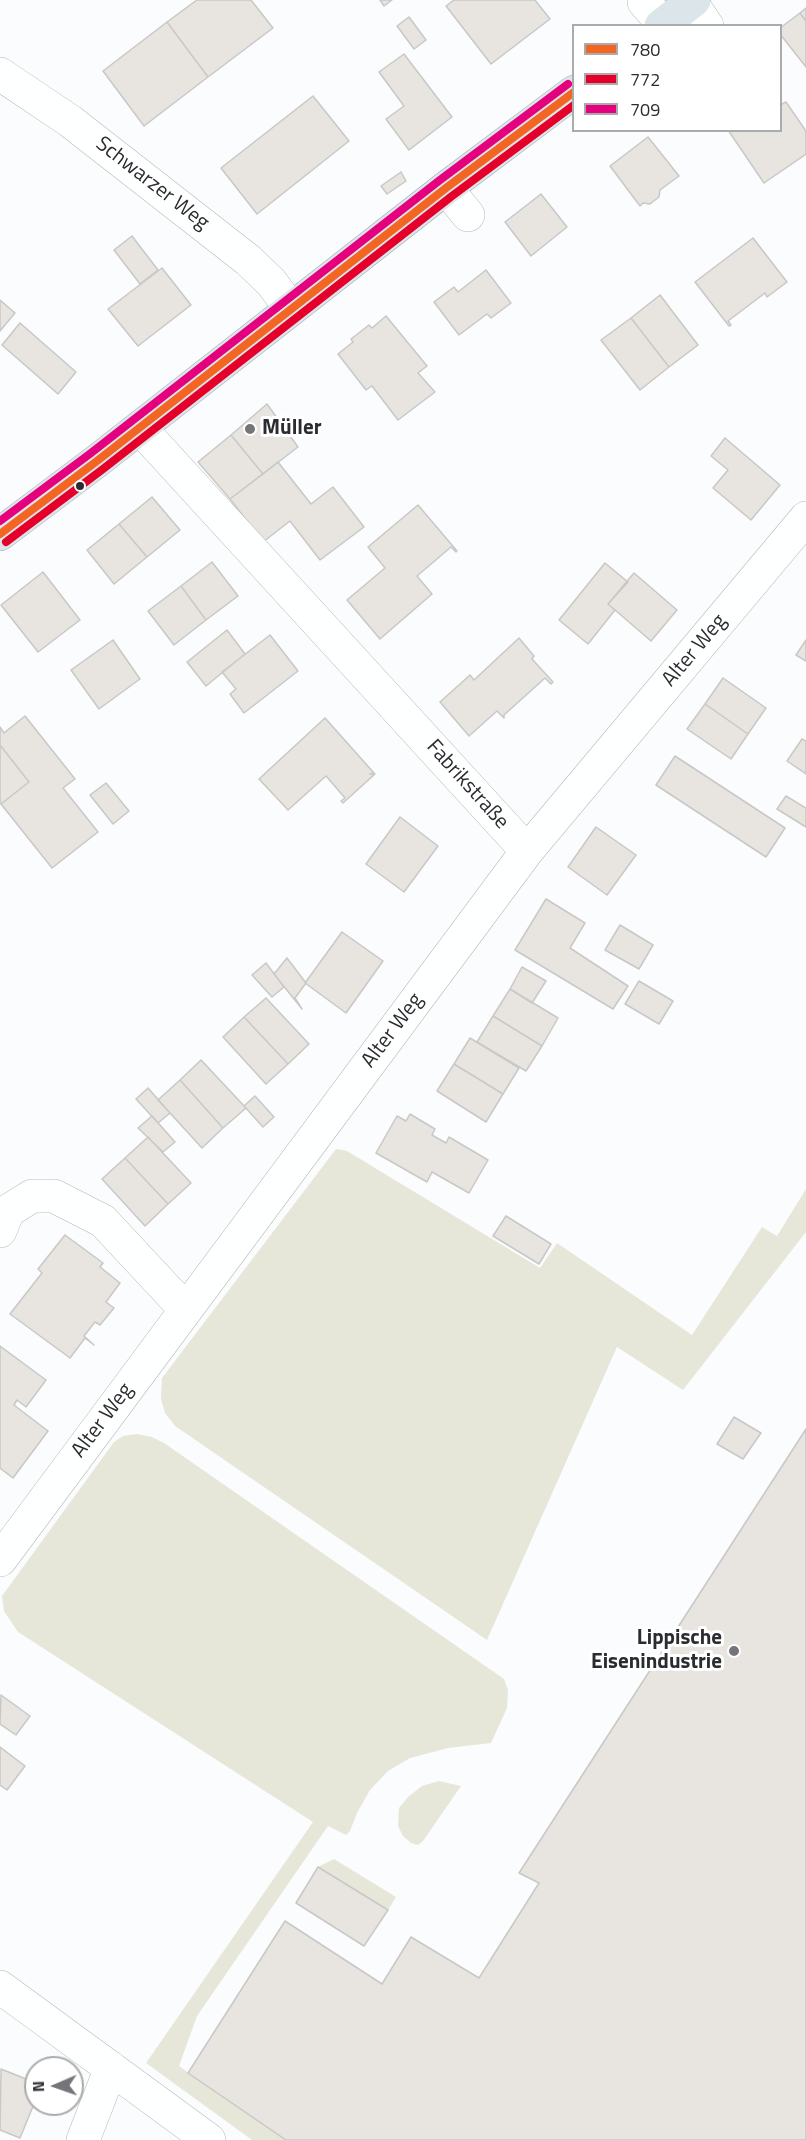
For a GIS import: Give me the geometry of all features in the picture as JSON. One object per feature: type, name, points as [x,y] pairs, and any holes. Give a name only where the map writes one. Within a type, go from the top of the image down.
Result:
[{"type":"main road","points":[[656,17],[697,9]]},
{"type":"main road","points":[[0,534],[572,93]]},
{"type":"street","name":"Schwarzer Weg","points":[[0,74],[70,121],[248,260],[271,282],[291,309]]},
{"type":"street","points":[[446,188],[468,215]]},
{"type":"street","name":"Fabrikstraße","points":[[140,428],[527,851]]},
{"type":"street","name":"Alter Weg","points":[[0,1560],[527,851],[599,776],[806,518]]},
{"type":"street","points":[[0,1231],[8,1212],[32,1196],[54,1196],[103,1221],[186,1310]]},
{"type":"street","points":[[0,1987],[209,2140]]},
{"type":"street","points":[[83,2140],[111,2068]]},
{"type":"shaded area","points":[[336,1149],[347,1151],[540,1268],[557,1243],[692,1335],[762,1227],[777,1236],[806,1189],[806,1232],[683,1390],[617,1347],[487,1640],[175,1426],[165,1413],[161,1399],[162,1378]]},
{"type":"shaded area","points":[[137,1434],[152,1437],[164,1443],[504,1679],[508,1690],[507,1708],[491,1743],[448,1748],[410,1758],[388,1771],[370,1790],[346,1835],[328,1826],[197,2016],[179,2066],[292,2140],[252,2140],[146,2063],[313,1822],[18,1632],[4,1611],[2,1596],[114,1442],[123,1436]]},
{"type":"shaded area","points":[[439,1781],[461,1786],[423,1841],[418,1845],[411,1843],[403,1836],[398,1826],[399,1808],[422,1786]]},
{"type":"shaded area","points":[[334,1859],[396,1897],[388,1910],[318,1867]]},
{"type":"building","points":[[197,0],[251,0],[273,28],[208,77],[167,22]]},
{"type":"building","points":[[380,0],[392,0],[384,6]]},
{"type":"building","points":[[454,0],[535,0],[550,19],[491,64],[446,6]]},
{"type":"building","points":[[806,8],[806,21],[800,13]]},
{"type":"building","points":[[800,13],[806,21],[806,67],[782,37],[782,26]]},
{"type":"building","points":[[409,17],[426,40],[414,49],[397,26]]},
{"type":"building","points":[[167,22],[208,77],[144,126],[103,71]]},
{"type":"building","points":[[404,54],[452,117],[409,150],[386,119],[404,106],[379,72]]},
{"type":"building","points":[[313,96],[349,141],[257,214],[221,168]]},
{"type":"building","points":[[786,102],[806,131],[806,154],[764,183],[729,132],[782,132],[782,104]]},
{"type":"building","points":[[648,137],[679,176],[660,190],[659,197],[650,204],[643,203],[640,206],[610,166]]},
{"type":"building","points":[[401,172],[406,181],[387,194],[381,186]]},
{"type":"building","points":[[541,194],[567,227],[531,256],[505,222]]},
{"type":"building","points":[[132,236],[158,270],[140,284],[114,250]]},
{"type":"building","points":[[753,238],[787,282],[767,297],[765,293],[728,321],[731,325],[729,326],[695,282]]},
{"type":"building","points":[[162,268],[191,305],[138,346],[108,309]]},
{"type":"building","points":[[486,270],[511,303],[491,318],[487,314],[459,335],[434,302],[454,287],[458,292]]},
{"type":"building","points":[[660,295],[698,345],[669,367],[631,318]]},
{"type":"building","points":[[0,300],[15,313],[0,331]]},
{"type":"building","points":[[386,316],[427,366],[418,373],[435,392],[398,420],[372,386],[366,390],[338,354],[353,342],[351,339],[369,325],[372,328]]},
{"type":"building","points":[[631,318],[669,367],[640,390],[601,340]]},
{"type":"building","points":[[20,323],[76,372],[58,394],[2,345]]},
{"type":"building","points":[[267,404],[298,447],[263,474],[231,435]]},
{"type":"building","points":[[231,435],[263,474],[230,499],[198,462]]},
{"type":"building","points":[[725,438],[780,485],[751,520],[713,488],[728,470],[711,456]]},
{"type":"building","points":[[278,462],[311,504],[333,487],[364,527],[320,560],[290,521],[263,542],[230,499]]},
{"type":"building","points":[[152,497],[180,530],[147,557],[119,524]]},
{"type":"building","points":[[418,505],[457,551],[451,547],[417,576],[432,594],[380,639],[347,600],[385,568],[368,547]]},
{"type":"building","points":[[119,524],[147,557],[114,584],[87,550]]},
{"type":"building","points":[[212,562],[238,596],[206,620],[181,586]]},
{"type":"building","points":[[605,563],[628,582],[608,604],[615,610],[588,644],[559,620]]},
{"type":"building","points":[[43,572],[80,620],[38,652],[1,605]]},
{"type":"building","points":[[634,573],[677,610],[651,641],[608,604]]},
{"type":"building","points":[[181,586],[206,620],[174,645],[148,611]]},
{"type":"building","points":[[227,630],[245,654],[206,686],[187,662]]},
{"type":"building","points":[[270,635],[298,671],[244,713],[230,694],[236,689],[222,672]]},
{"type":"building","points":[[519,638],[534,656],[532,659],[553,682],[551,684],[545,678],[504,715],[504,718],[497,711],[469,736],[440,702],[470,675],[474,680]]},
{"type":"building","points":[[113,640],[140,679],[99,709],[71,670]]},
{"type":"building","points":[[806,640],[806,661],[796,655]]},
{"type":"building","points":[[723,678],[766,708],[748,734],[705,704]]},
{"type":"building","points":[[705,704],[748,734],[731,759],[687,729]]},
{"type":"building","points":[[25,716],[75,779],[63,788],[98,832],[52,868],[1,804],[29,782],[0,745],[0,727],[4,733]]},
{"type":"building","points":[[325,718],[374,773],[370,774],[375,774],[343,803],[341,801],[345,798],[326,776],[288,810],[259,779]]},
{"type":"building","points":[[802,739],[806,741],[806,774],[787,761]]},
{"type":"building","points":[[0,745],[29,782],[1,804],[0,803]]},
{"type":"building","points":[[675,756],[785,828],[766,857],[656,785]]},
{"type":"building","points":[[106,783],[129,811],[113,824],[90,795]]},
{"type":"building","points":[[786,796],[806,808],[806,827],[777,809]]},
{"type":"building","points":[[400,817],[438,846],[404,892],[366,864]]},
{"type":"building","points":[[596,827],[636,855],[607,895],[568,867]]},
{"type":"building","points":[[546,899],[585,923],[570,948],[628,986],[613,1009],[515,950]]},
{"type":"building","points":[[620,925],[653,945],[639,969],[605,950]]},
{"type":"building","points":[[342,932],[383,961],[346,1013],[305,983]]},
{"type":"building","points":[[287,958],[306,983],[295,998],[302,1009],[274,974]]},
{"type":"building","points":[[266,963],[284,987],[272,997],[252,975]]},
{"type":"building","points":[[522,967],[546,981],[532,1003],[510,989]]},
{"type":"building","points":[[639,981],[673,1001],[659,1024],[625,1004]]},
{"type":"building","points":[[510,989],[558,1018],[542,1046],[493,1016]]},
{"type":"building","points":[[266,998],[309,1044],[288,1064],[244,1017]]},
{"type":"building","points":[[493,1016],[542,1046],[526,1071],[477,1042]]},
{"type":"building","points":[[244,1017],[288,1064],[266,1084],[223,1037]]},
{"type":"building","points":[[470,1038],[519,1068],[503,1094],[454,1064]]},
{"type":"building","points":[[201,1060],[246,1108],[223,1128],[180,1080]]},
{"type":"building","points":[[454,1064],[503,1094],[486,1122],[437,1091]]},
{"type":"building","points":[[180,1080],[223,1128],[202,1148],[158,1100]]},
{"type":"building","points":[[148,1088],[170,1113],[158,1123],[136,1099]]},
{"type":"building","points":[[255,1096],[274,1117],[263,1127],[244,1106]]},
{"type":"building","points":[[410,1114],[435,1129],[432,1135],[446,1143],[449,1137],[488,1160],[469,1193],[432,1172],[427,1182],[376,1153],[397,1116],[406,1121]]},
{"type":"building","points":[[152,1116],[175,1142],[163,1152],[138,1128]]},
{"type":"building","points":[[148,1137],[191,1183],[168,1204],[125,1158]]},
{"type":"building","points":[[125,1158],[168,1204],[145,1226],[102,1179]]},
{"type":"building","points":[[506,1216],[551,1244],[539,1264],[493,1236]]},
{"type":"building","points":[[65,1235],[103,1263],[100,1267],[120,1283],[106,1302],[114,1308],[100,1325],[95,1322],[84,1336],[94,1345],[85,1338],[70,1358],[10,1314],[42,1273],[38,1269]]},
{"type":"building","points":[[0,1346],[46,1380],[26,1407],[17,1400],[14,1405],[48,1431],[13,1478],[0,1468]]},
{"type":"building","points":[[734,1417],[761,1433],[743,1459],[717,1444]]},
{"type":"building","name":"Lippische Eisenindustrie","points":[[806,1429],[806,2140],[286,2140],[188,2073],[285,1921],[382,1984],[411,1937],[479,1978],[539,1883],[519,1873]]},
{"type":"building","points":[[1,1695],[30,1716],[16,1735],[0,1724]]},
{"type":"building","points":[[0,1747],[25,1766],[7,1790],[0,1785]]},
{"type":"building","points":[[318,1867],[388,1910],[364,1946],[296,1903]]},
{"type":"building","points":[[1,2069],[24,2078],[24,2116],[29,2116],[20,2138],[0,2130]]},
{"type":"transit line","name":"709","points":[[0,521],[91,453],[440,180],[568,84]]},
{"type":"transit line","name":"780","points":[[0,534],[446,188],[572,94]]},
{"type":"transit line","name":"772","points":[[6,542],[452,196],[572,106]]},
{"type":"place","name":"Müller","points":[[250,429]]},
{"type":"place","name":"Lippische Eisenindustrie","points":[[734,1651]]}]
